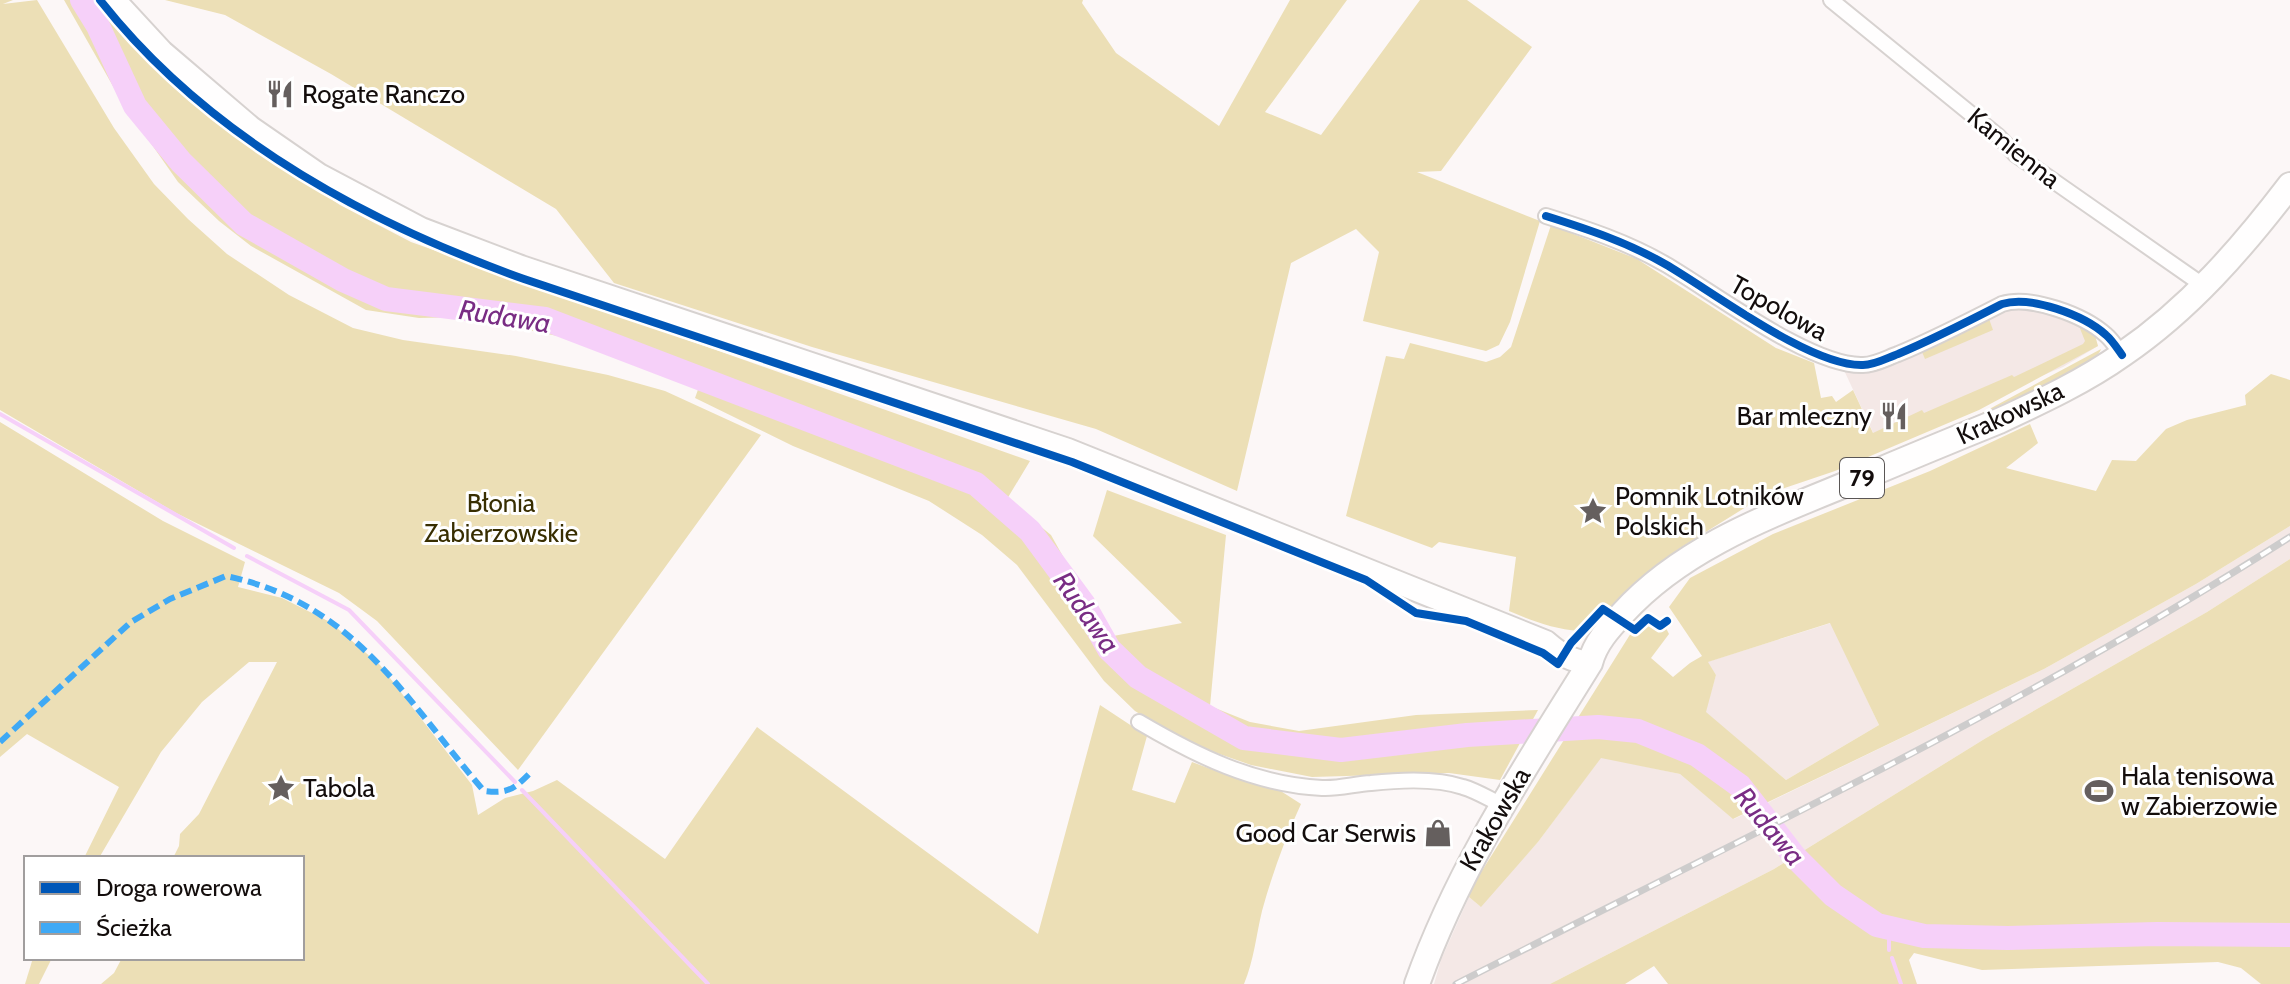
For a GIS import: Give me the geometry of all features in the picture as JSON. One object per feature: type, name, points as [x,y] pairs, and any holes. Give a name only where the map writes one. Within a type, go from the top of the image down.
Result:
[{"type":"main road","points":[[114,0],[162,52],[251,128],[319,175],[421,229],[521,267],[1068,450],[1546,642],[1561,640],[1571,643],[1581,648],[1590,663]]},
{"type":"main road","name":"Krakowska","points":[[1417,984],[1461,878],[1502,805],[1590,663],[1604,656],[1679,566],[1717,541],[1746,527],[1999,421],[2057,393],[2122,355],[2204,286],[2290,185]]},
{"type":"street","name":"Kamienna","points":[[1831,0],[1998,136],[2015,154],[2204,286]]},
{"type":"street","name":"Topolowa","points":[[1546,216],[1611,237],[1664,263],[1786,339],[1849,364],[1862,366],[1874,363],[1936,339],[2013,301],[2053,308],[2087,322],[2104,333],[2122,355]]},
{"type":"street","points":[[1139,722],[1180,746],[1234,770],[1280,782],[1324,788],[1375,782],[1448,784],[1464,787],[1502,805]]},
{"type":"shaded area","points":[[2022,307],[2084,327],[2098,337],[2095,339],[2098,346],[2063,367],[1878,443],[1842,366],[1871,369],[1937,346],[2006,308]]},
{"type":"shaded area","points":[[2290,526],[2290,559],[2207,612],[1986,738],[1774,869],[1550,984],[1434,984],[1441,960],[1469,897],[1480,906],[1538,842],[1601,757],[1680,774],[1734,819],[2044,669],[2196,584]]},
{"type":"shaded area","points":[[1831,623],[1879,725],[1786,780],[1705,712],[1716,675],[1707,662]]},
{"type":"green space","name":"Błonia Zabierzowskie","points":[[0,0],[13,0],[3,4],[37,0],[114,128],[154,184],[227,254],[289,295],[353,328],[403,340],[516,356],[608,375],[665,391],[761,435],[518,770],[377,621],[339,593],[176,513],[0,410]]},
{"type":"green space","points":[[64,0],[96,0],[124,34],[195,100],[247,142],[340,205],[411,242],[1030,461],[1007,499],[1051,535],[1108,637],[1182,623],[1093,536],[1107,490],[1226,535],[1210,706],[1250,722],[1299,731],[1416,715],[1538,710],[1500,780],[1449,773],[1312,777],[1251,765],[1185,742],[1135,711],[1104,681],[1017,565],[982,535],[929,501],[793,446],[695,398],[700,384],[592,343],[464,317],[419,318],[366,310],[251,246],[178,182],[122,102]]},
{"type":"green space","points":[[165,0],[1083,0],[1082,3],[1116,53],[1219,126],[1290,0],[1347,0],[1265,112],[1321,135],[1420,0],[1467,0],[1532,47],[1441,171],[1417,172],[1540,221],[1510,322],[1499,345],[1486,351],[1363,321],[1379,252],[1356,229],[1291,263],[1237,491],[1096,429],[812,347],[614,283],[556,209],[331,74],[225,15]]},
{"type":"green space","points":[[1551,225],[1637,259],[1776,348],[1814,363],[1821,398],[1832,396],[1836,402],[1853,390],[1873,433],[1922,410],[1924,413],[2012,375],[2014,377],[2083,344],[2085,341],[2079,326],[2095,335],[2098,346],[1979,410],[1835,471],[1767,494],[1680,548],[1633,585],[1610,609],[1600,609],[1592,614],[1579,631],[1561,628],[1509,611],[1516,557],[1439,542],[1432,548],[1346,516],[1386,356],[1404,359],[1410,343],[1486,362],[1500,357],[1511,347]]},
{"type":"green space","points":[[1988,316],[1993,330],[1925,359],[1922,352]]},
{"type":"green space","points":[[2101,349],[2087,364],[2012,405],[1910,449],[1797,490],[1980,414]]},
{"type":"green space","points":[[2271,374],[2290,380],[2290,526],[2196,584],[2044,669],[1733,819],[1680,774],[1601,758],[1538,842],[1481,907],[1469,897],[1473,885],[1631,633],[1640,632],[1647,623],[1659,631],[1665,626],[1669,634],[1651,658],[1673,677],[1702,656],[1669,607],[1690,578],[1773,534],[1930,471],[2030,424],[2038,443],[2006,468],[2096,491],[2112,460],[2136,461],[2166,429],[2187,420],[2246,405],[2245,395]],"holes":[[[1830,623],[1879,725],[1786,780],[1706,712],[1716,675],[1708,662]]]},
{"type":"green space","points":[[0,422],[163,521],[245,562],[238,587],[282,598],[330,622],[380,665],[472,785],[478,815],[505,798],[533,791],[557,780],[665,859],[757,727],[1038,934],[1100,705],[1147,736],[1132,790],[1175,803],[1192,762],[1238,779],[1276,788],[1301,804],[1270,884],[1244,984],[101,984],[114,973],[121,960],[304,960],[304,856],[174,856],[180,834],[199,814],[277,662],[249,662],[202,702],[161,752],[100,856],[85,856],[119,787],[27,734],[0,757]]},
{"type":"green space","points":[[2290,559],[2290,984],[2261,984],[2241,968],[2218,962],[1982,970],[1914,953],[1909,960],[1917,984],[1668,984],[1654,966],[1625,984],[1550,984],[1774,869],[1986,738],[2207,612]]},
{"type":"green space","points":[[32,960],[51,960],[39,984],[25,984]]},
{"type":"waterway","name":"Rudawa","points":[[82,0],[98,26],[135,106],[181,162],[244,224],[343,280],[386,299],[545,319],[976,484],[1030,531],[1083,603],[1109,649],[1138,677],[1244,738],[1341,750],[1467,735],[1598,727],[1638,731],[1697,755],[1740,786],[1795,857],[1833,895],[1877,925],[1924,936],[2290,935]]},
{"type":"waterway","points":[[0,414],[234,548]]},
{"type":"waterway","points":[[247,556],[349,610],[515,782]]},
{"type":"waterway","points":[[522,790],[708,984]]},
{"type":"waterway","points":[[1889,929],[1889,950]]},
{"type":"waterway","points":[[1892,958],[1901,984]]},
{"type":"railway","points":[[1456,984],[1879,771],[2087,658],[2290,537]]},
{"type":"marked path","points":[[0,742],[131,622],[170,599],[226,576],[271,589],[310,608],[343,632],[374,659],[402,690],[484,791],[510,789],[530,773]]},
{"type":"cycle path","points":[[100,0],[142,49],[189,93],[239,133],[348,202],[465,256],[524,279],[1072,462],[1366,580],[1416,613],[1466,621],[1543,653],[1558,664],[1571,643],[1603,609],[1635,630],[1648,618],[1660,626],[1667,621]]},
{"type":"cycle path","points":[[1546,216],[1651,256],[1790,341],[1841,362],[1876,363],[2002,304],[2014,302],[2041,305],[2084,320],[2108,337],[2122,355]]},
{"type":"place","name":"Rogate Ranczo","points":[[280,94]]},
{"type":"place","name":"Bar mleczny","points":[[1894,416]]},
{"type":"place","name":"Pomnik Lotników Polskich","points":[[1593,511]]},
{"type":"place","name":"Tabola","points":[[281,788]]},
{"type":"place","name":"Hala tenisowa w Zabierzowie","points":[[2099,791]]},
{"type":"place","name":"Good Car Serwis","points":[[1438,833]]}]
